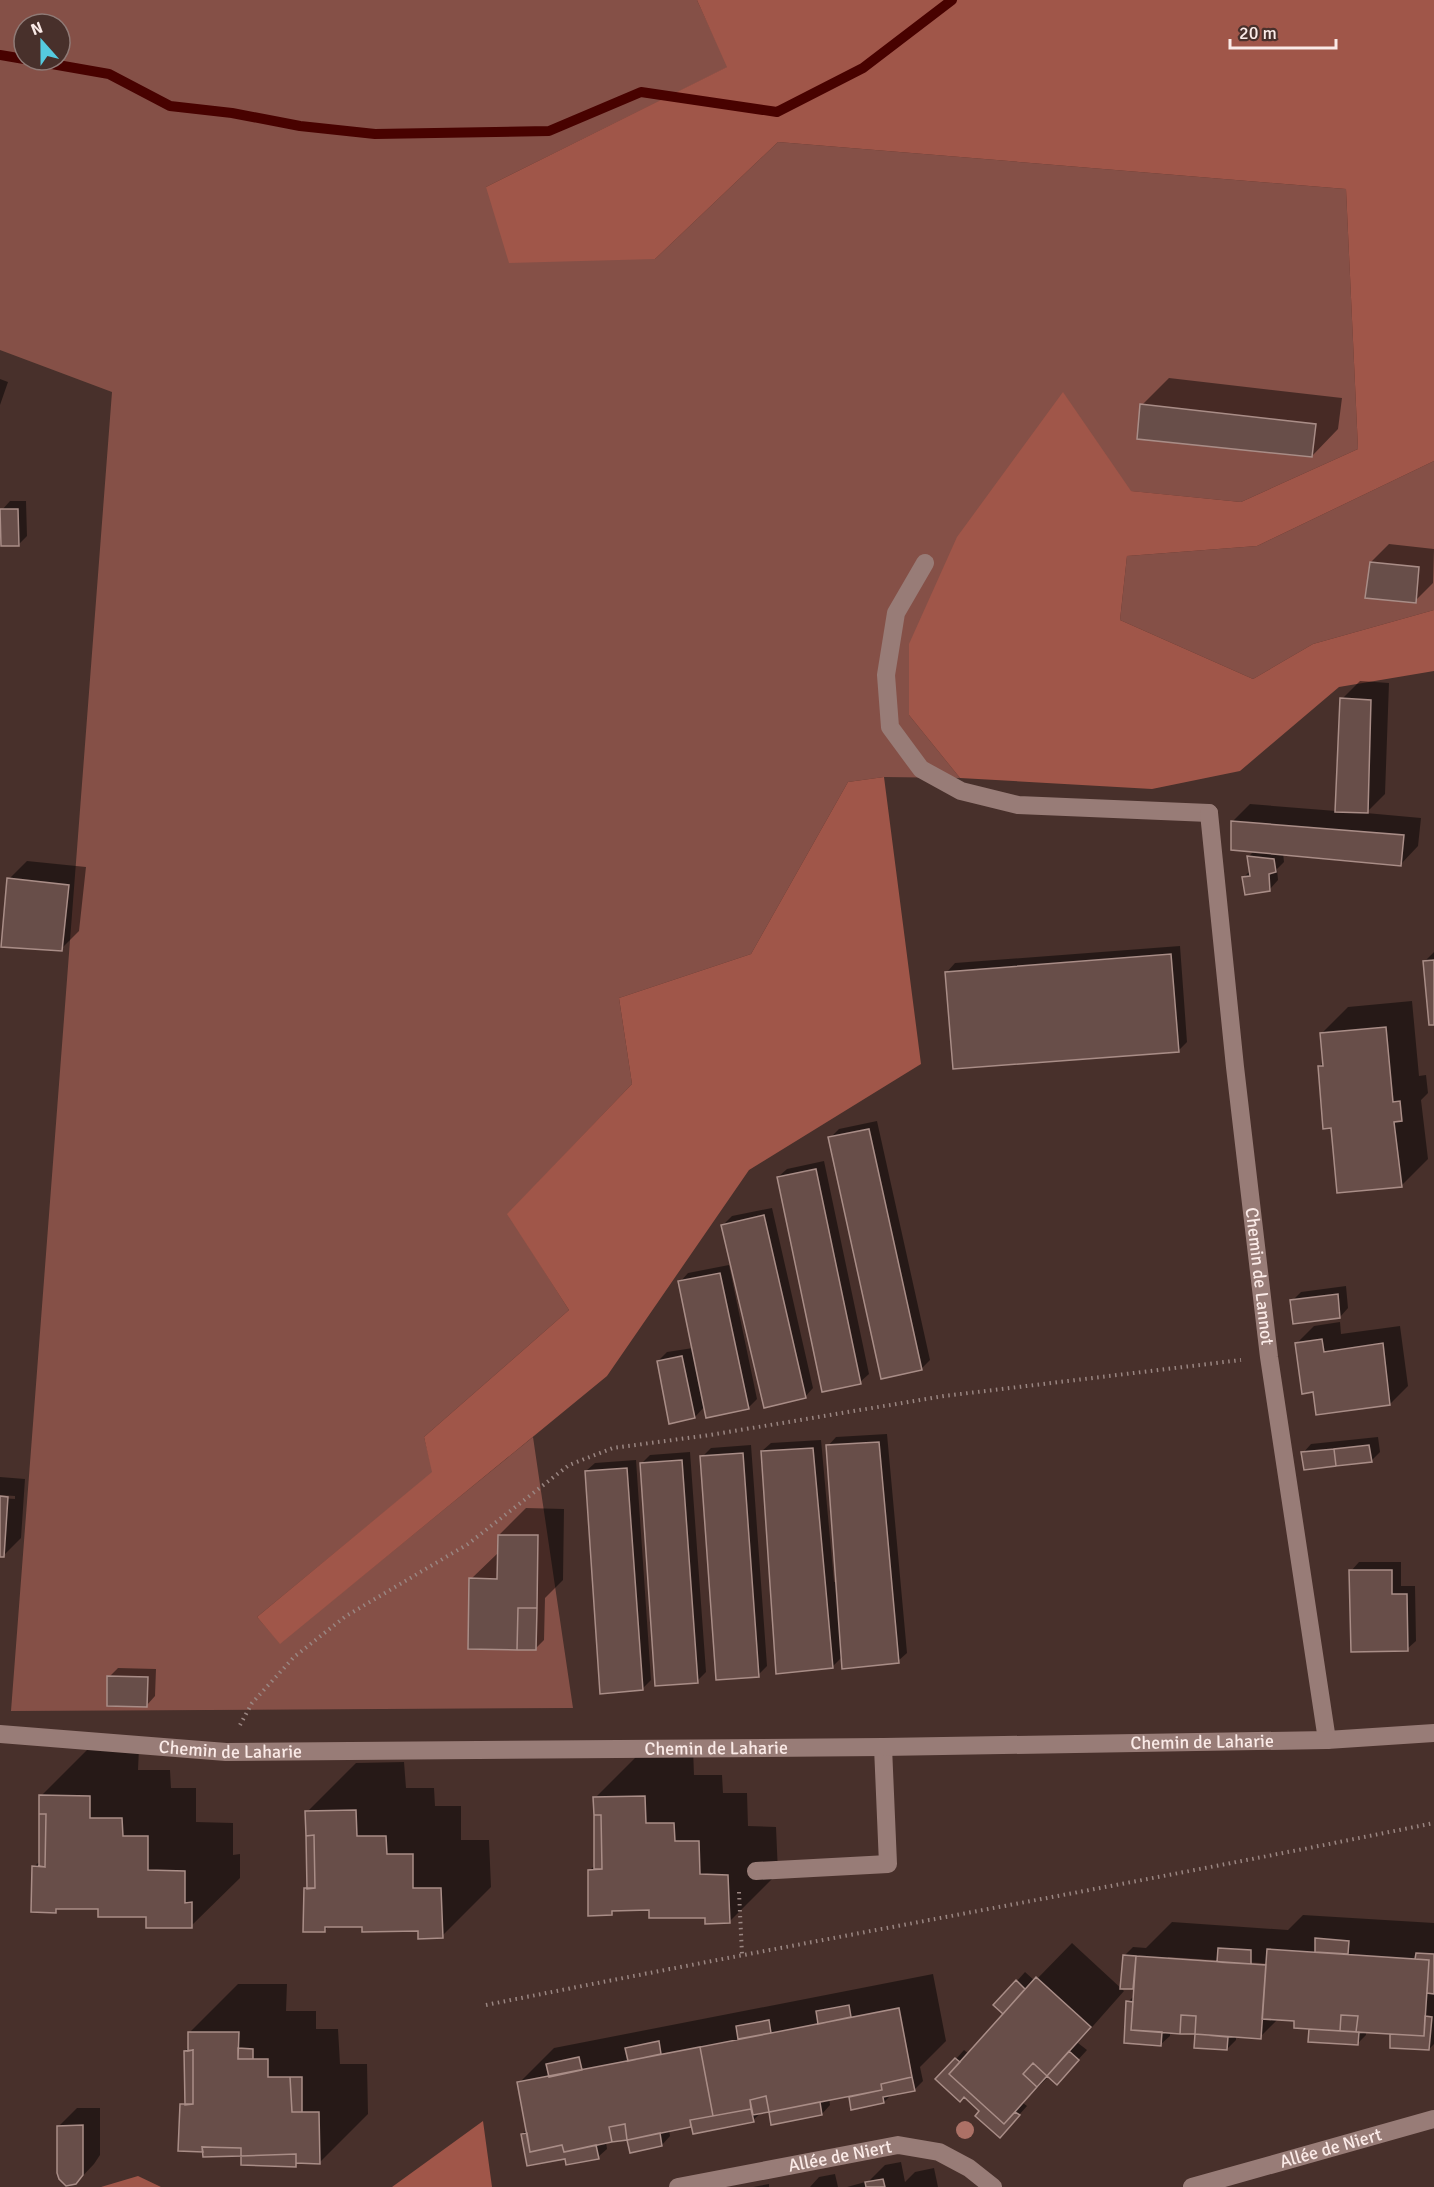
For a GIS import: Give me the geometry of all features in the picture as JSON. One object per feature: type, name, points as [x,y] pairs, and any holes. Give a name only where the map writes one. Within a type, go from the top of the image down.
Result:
[{"type":"street","name":"Chemin de Lannot","points":[[925,563],[896,613],[886,675],[890,727],[921,769],[961,791],[1018,805],[1209,813],[1235,1067],[1269,1357],[1327,1740]]},
{"type":"street","name":"Chemin de Laharie","points":[[0,1734],[226,1752],[883,1747],[1327,1740],[1434,1733]]},
{"type":"street","points":[[756,1871],[888,1864],[883,1747]]},
{"type":"street","name":"Allée de Niert","points":[[1192,2187],[1434,2119]]},
{"type":"street","name":"Allée de Niert","points":[[678,2187],[898,2145],[939,2152],[969,2168],[993,2187]]},
{"type":"path","points":[[226,1752],[252,1703],[294,1657],[346,1616],[468,1544],[569,1465],[613,1448],[710,1435],[944,1396],[1269,1357]]},
{"type":"path","points":[[486,2005],[742,1954],[1197,1871],[1434,1823]]},
{"type":"path","points":[[742,1954],[738,1870],[756,1871]]},
{"type":"shaded area","points":[[0,0],[697,0],[728,67],[486,187],[655,259],[778,142],[1346,189],[1358,449],[1241,502],[1130,491],[1063,393],[909,715],[960,778],[884,777],[848,782],[751,954],[619,998],[632,1084],[508,1214],[569,1310],[424,1437],[433,1472],[257,1617],[280,1643],[533,1437],[573,1708],[11,1711],[112,392],[0,350]]},
{"type":"shaded area","points":[[697,0],[1434,0],[1434,461],[1257,546],[1127,556],[1120,620],[1253,679],[1313,644],[1434,610],[1434,671],[1339,687],[1240,771],[1152,789],[960,778],[909,715],[909,644],[957,537],[1063,392],[1131,491],[1241,502],[1358,449],[1346,189],[778,142],[655,259],[509,263],[486,187],[727,67]]},
{"type":"shaded area","points":[[1434,461],[1434,610],[1313,644],[1253,679],[1120,620],[1127,556],[1257,546]]},
{"type":"shaded area","points":[[884,777],[921,1064],[749,1170],[607,1376],[280,1644],[257,1617],[432,1472],[424,1437],[569,1310],[507,1214],[632,1084],[619,998],[751,954],[848,782]]},
{"type":"shaded area","points":[[483,2121],[492,2187],[392,2187]]},
{"type":"shaded area","points":[[138,2176],[161,2187],[101,2187]]},
{"type":"building","points":[[1140,404],[1316,424],[1312,457],[1137,439]]},
{"type":"building","points":[[0,509],[18,509],[19,546],[1,546]]},
{"type":"building","points":[[1370,562],[1419,567],[1416,603],[1365,598]]},
{"type":"building","points":[[1340,698],[1371,700],[1368,813],[1335,812]]},
{"type":"building","points":[[1231,821],[1404,835],[1401,866],[1231,850]]},
{"type":"building","points":[[1247,856],[1274,859],[1276,872],[1269,874],[1270,891],[1245,895],[1242,877],[1250,876]]},
{"type":"building","points":[[7,878],[69,885],[62,951],[1,947]]},
{"type":"building","points":[[1171,954],[1179,1052],[953,1069],[945,972]]},
{"type":"building","points":[[1434,960],[1434,1025],[1429,1025],[1423,961]]},
{"type":"building","points":[[1386,1027],[1393,1102],[1400,1101],[1402,1121],[1394,1122],[1402,1187],[1337,1193],[1331,1128],[1323,1129],[1318,1066],[1323,1066],[1320,1033]]},
{"type":"building","points":[[869,1129],[922,1370],[881,1379],[828,1137]]},
{"type":"building","points":[[816,1169],[861,1384],[822,1392],[777,1177]]},
{"type":"building","points":[[764,1215],[806,1398],[764,1408],[721,1225]]},
{"type":"building","points":[[720,1273],[749,1409],[706,1418],[678,1281]]},
{"type":"building","points":[[1338,1294],[1340,1318],[1293,1324],[1290,1300]]},
{"type":"building","points":[[1322,1339],[1324,1352],[1383,1343],[1390,1405],[1316,1415],[1313,1392],[1302,1394],[1295,1343]]},
{"type":"building","points":[[682,1356],[695,1418],[669,1424],[657,1361]]},
{"type":"building","points":[[879,1442],[899,1663],[842,1669],[826,1445]]},
{"type":"building","points":[[1369,1445],[1372,1462],[1336,1466],[1334,1449]]},
{"type":"building","points":[[813,1448],[833,1668],[776,1674],[761,1451]]},
{"type":"building","points":[[1334,1449],[1336,1466],[1304,1470],[1301,1452]]},
{"type":"building","points":[[743,1453],[759,1677],[716,1680],[700,1456]]},
{"type":"building","points":[[682,1460],[698,1683],[655,1686],[640,1463]]},
{"type":"building","points":[[627,1468],[643,1690],[600,1694],[585,1471]]},
{"type":"building","points":[[0,1496],[8,1497],[4,1557],[0,1557]]},
{"type":"building","points":[[498,1535],[538,1535],[537,1608],[518,1608],[517,1650],[468,1649],[469,1578],[497,1579]]},
{"type":"building","points":[[1349,1570],[1392,1570],[1392,1594],[1407,1594],[1408,1651],[1351,1652]]},
{"type":"building","points":[[518,1608],[537,1608],[536,1650],[517,1650]]},
{"type":"building","points":[[107,1676],[148,1677],[147,1707],[107,1706]]},
{"type":"building","points":[[39,1795],[90,1796],[90,1818],[122,1818],[123,1836],[148,1836],[148,1870],[185,1871],[185,1903],[192,1902],[192,1928],[146,1928],[146,1917],[98,1917],[98,1909],[56,1909],[56,1913],[31,1912],[32,1866],[45,1867],[46,1814],[39,1814]]},
{"type":"building","points":[[645,1796],[646,1823],[674,1823],[675,1841],[699,1841],[700,1874],[728,1875],[730,1923],[705,1924],[705,1918],[649,1918],[649,1910],[612,1911],[612,1915],[588,1916],[588,1870],[602,1869],[601,1815],[594,1815],[593,1797]]},
{"type":"building","points":[[356,1810],[357,1836],[386,1836],[387,1854],[413,1854],[413,1888],[441,1888],[443,1938],[418,1939],[418,1931],[362,1932],[362,1927],[325,1927],[325,1932],[303,1932],[304,1888],[315,1888],[314,1835],[306,1836],[305,1811]]},
{"type":"building","points":[[39,1814],[46,1814],[45,1867],[39,1866]]},
{"type":"building","points":[[594,1815],[601,1815],[602,1869],[594,1869]]},
{"type":"building","points":[[314,1835],[315,1888],[307,1889],[306,1836]]},
{"type":"building","points":[[1315,1938],[1349,1941],[1348,1954],[1315,1952]]},
{"type":"building","points":[[1218,1948],[1251,1950],[1251,1964],[1217,1962]]},
{"type":"building","points":[[1267,1949],[1429,1960],[1424,2036],[1356,2032],[1358,2016],[1341,2015],[1340,2031],[1294,2028],[1294,2021],[1262,2019]]},
{"type":"building","points":[[1416,1953],[1434,1954],[1434,1994],[1427,1993],[1429,1960],[1415,1959]]},
{"type":"building","points":[[1123,1955],[1136,1956],[1133,1989],[1120,1989]]},
{"type":"building","points":[[1136,1956],[1266,1965],[1261,2039],[1195,2034],[1196,2016],[1181,2015],[1180,2034],[1131,2030]]},
{"type":"building","points":[[1036,1977],[1091,2027],[1047,2076],[1033,2063],[1023,2074],[1037,2087],[1004,2124],[949,2074]]},
{"type":"building","points":[[1016,1980],[1025,1989],[1003,2014],[993,2005]]},
{"type":"building","points":[[1126,2001],[1133,2002],[1131,2030],[1162,2032],[1161,2046],[1124,2043]]},
{"type":"building","points":[[849,2005],[851,2017],[818,2024],[816,2011]]},
{"type":"building","points":[[899,2008],[912,2077],[881,2084],[882,2090],[769,2112],[766,2096],[750,2100],[751,2109],[713,2116],[700,2047]]},
{"type":"building","points":[[1181,2015],[1196,2016],[1195,2034],[1180,2034]]},
{"type":"building","points":[[1341,2015],[1358,2016],[1356,2032],[1340,2031]]},
{"type":"building","points":[[1425,2016],[1432,2017],[1429,2050],[1390,2048],[1390,2034],[1424,2036]]},
{"type":"building","points":[[769,2020],[771,2033],[738,2039],[736,2026]]},
{"type":"building","points":[[1309,2029],[1359,2032],[1358,2045],[1308,2042]]},
{"type":"building","points":[[188,2032],[239,2032],[238,2059],[268,2059],[268,2077],[290,2077],[292,2112],[319,2112],[320,2164],[296,2163],[296,2154],[241,2156],[241,2148],[202,2147],[203,2152],[178,2151],[180,2104],[193,2104],[193,2050],[188,2051]]},
{"type":"building","points":[[1195,2034],[1228,2037],[1227,2050],[1194,2048]]},
{"type":"building","points":[[659,2041],[661,2054],[628,2061],[625,2048]]},
{"type":"building","points":[[700,2047],[713,2116],[690,2120],[691,2127],[627,2140],[625,2124],[609,2127],[612,2142],[564,2152],[562,2145],[530,2152],[517,2082]]},
{"type":"building","points":[[238,2048],[253,2049],[253,2059],[238,2059]]},
{"type":"building","points":[[193,2050],[193,2104],[185,2105],[184,2051]]},
{"type":"building","points":[[1069,2051],[1079,2060],[1057,2085],[1047,2076]]},
{"type":"building","points":[[579,2057],[582,2070],[549,2077],[546,2064]]},
{"type":"building","points":[[955,2058],[960,2062],[949,2074],[1004,2124],[1015,2112],[1020,2115],[1000,2138],[975,2116],[979,2111],[964,2097],[960,2102],[935,2079]]},
{"type":"building","points":[[1033,2063],[1047,2076],[1037,2087],[1023,2074]]},
{"type":"building","points":[[290,2077],[302,2077],[302,2112],[292,2112]]},
{"type":"building","points":[[912,2077],[915,2091],[883,2097],[884,2103],[851,2110],[849,2097],[882,2090],[881,2084]]},
{"type":"building","points":[[766,2096],[769,2112],[753,2115],[750,2100]]},
{"type":"building","points":[[820,2102],[822,2115],[771,2125],[769,2112]]},
{"type":"building","points":[[751,2109],[754,2122],[693,2134],[690,2120]]},
{"type":"building","points":[[625,2124],[627,2140],[612,2142],[609,2127]]},
{"type":"building","points":[[83,2125],[83,2175],[76,2184],[66,2186],[57,2173],[57,2126]]},
{"type":"building","points":[[527,2133],[530,2152],[562,2145],[564,2152],[596,2145],[599,2159],[566,2165],[565,2159],[527,2166],[521,2134]]},
{"type":"building","points":[[660,2133],[662,2146],[630,2153],[627,2140]]},
{"type":"building","points":[[202,2147],[241,2148],[241,2156],[203,2157]]},
{"type":"building","points":[[296,2154],[296,2167],[241,2165],[241,2156]]},
{"type":"building","points":[[883,2179],[885,2187],[866,2187],[865,2182]]},
{"type":"waterway","points":[[72,68],[109,74],[170,106],[232,113],[300,126],[375,134],[549,131],[641,92],[777,112],[863,68],[952,0]]},
{"type":"waterway","points":[[0,55],[12,57]]}]
